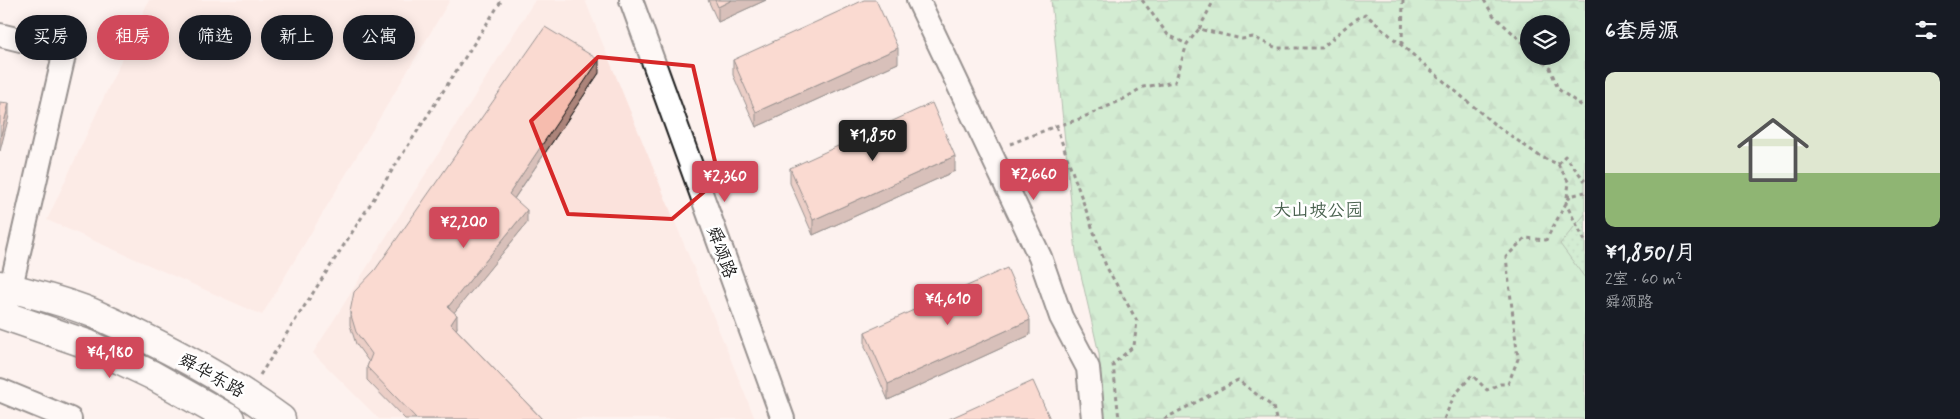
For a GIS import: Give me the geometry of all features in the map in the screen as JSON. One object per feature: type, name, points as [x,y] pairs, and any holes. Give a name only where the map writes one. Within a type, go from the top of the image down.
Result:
[{"type":"main road","name":"舜华东路","points":[[6,286],[93,314],[248,394],[281,419]]},
{"type":"main road","name":"舜华东路","points":[[2,315],[87,344],[152,375],[230,419]]},
{"type":"street","name":"舜颂路","points":[[631,0],[783,419]]},
{"type":"street","points":[[918,0],[1040,257],[1062,317],[1088,368],[1093,419]]},
{"type":"street","points":[[0,35],[65,51],[6,286],[2,315]]},
{"type":"street","points":[[0,390],[70,419]]},
{"type":"path","points":[[248,394],[502,0]]},
{"type":"path","points":[[1142,0],[1168,35],[1187,44]]},
{"type":"path","points":[[991,153],[1056,126],[1077,120],[1113,104],[1143,87],[1175,82],[1187,44],[1199,29],[1214,0]]},
{"type":"path","points":[[1402,45],[1403,0]]},
{"type":"path","points":[[1484,0],[1493,15],[1520,40]]},
{"type":"path","points":[[1199,29],[1242,39],[1253,37],[1277,48],[1322,48],[1350,23],[1365,14],[1494,124],[1541,157],[1558,164],[1569,183],[1566,204],[1585,241]]},
{"type":"path","points":[[1547,65],[1558,89],[1585,108]]},
{"type":"path","points":[[1056,126],[1106,266],[1137,321],[1134,346],[1113,364],[1119,419]]},
{"type":"path","points":[[1558,164],[1564,156],[1585,181]]},
{"type":"path","points":[[1444,419],[1454,396],[1472,375],[1487,390],[1500,384],[1508,384],[1518,358],[1506,257],[1526,238],[1546,240],[1570,196],[1585,192]]},
{"type":"path","points":[[1164,419],[1238,380],[1273,407],[1276,419]]},
{"type":"highlighted area","points":[[598,57],[693,66],[719,179],[672,219],[568,214],[531,121]]},
{"type":"shaded area","points":[[149,0],[450,0],[415,59],[415,15],[343,15],[343,60],[414,60],[262,315],[47,220],[121,60],[169,60],[169,15],[142,15]]},
{"type":"shaded area","points":[[535,0],[585,0],[755,419],[379,419],[313,353]]},
{"type":"green space","name":"大山坡公园","points":[[1051,0],[1585,0],[1585,419],[1104,419],[1099,354],[1076,253]]},
{"type":"green space","points":[[1585,214],[1585,278],[1560,244]]},
{"type":"building","points":[[715,0],[732,0],[718,7]]},
{"type":"building","points":[[864,0],[876,0],[898,48],[756,112],[733,60]]},
{"type":"building","points":[[545,27],[599,60],[509,194],[527,210],[448,307],[457,315],[451,324],[542,419],[417,419],[367,367],[372,354],[356,332],[350,312],[354,292],[375,270]]},
{"type":"building","points":[[0,102],[9,103],[0,138]]},
{"type":"building","points":[[932,103],[955,156],[813,220],[790,168]]},
{"type":"building","points":[[1007,268],[1030,320],[888,384],[865,332]]},
{"type":"building","points":[[1033,381],[1050,419],[949,419]]}]
